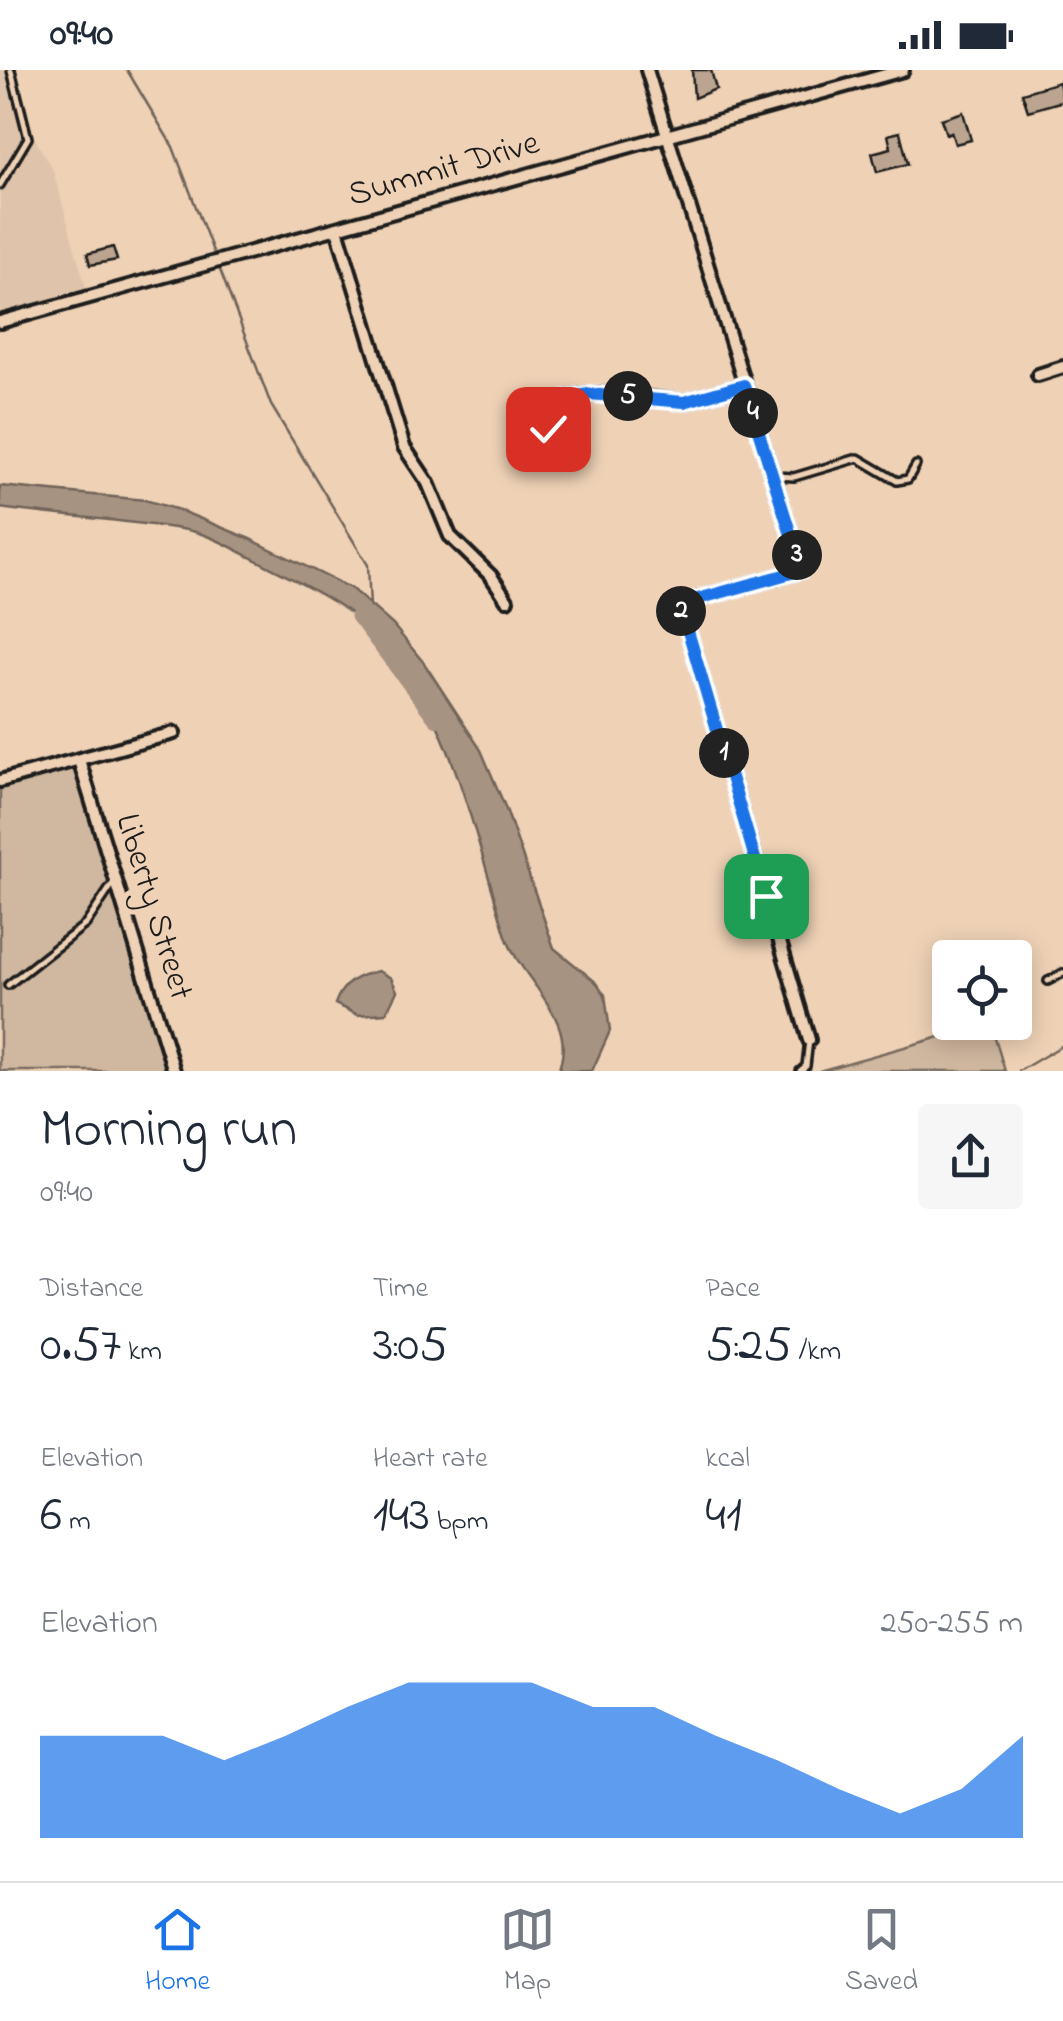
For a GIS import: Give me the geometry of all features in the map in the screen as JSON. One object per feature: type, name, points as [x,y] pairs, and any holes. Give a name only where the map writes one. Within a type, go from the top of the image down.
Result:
[{"type":"street","points":[[647,70],[802,570],[680,604],[809,1040]]},
{"type":"street","name":"Summit Drive","points":[[0,322],[903,70]]},
{"type":"street","points":[[337,229],[404,447],[428,483],[450,536],[491,576],[507,600]]},
{"type":"street","points":[[1038,374],[1063,368]]},
{"type":"street","points":[[564,398],[589,394],[684,402],[744,385]]},
{"type":"street","points":[[0,781],[174,734]]},
{"type":"street","name":"Liberty Street","points":[[79,760],[174,1071]]},
{"type":"lane","points":[[0,186],[28,138],[11,70]]},
{"type":"lane","points":[[774,482],[858,458],[902,481],[908,479],[916,465]]},
{"type":"lane","points":[[774,482],[794,477]]},
{"type":"lane","points":[[8,984],[86,924],[116,879]]},
{"type":"lane","points":[[1048,980],[1063,973]]},
{"type":"lane","points":[[800,1071],[806,1066],[809,1040]]},
{"type":"shaded area","points":[[0,70],[15,70],[35,139],[53,170],[88,295],[0,320]]},
{"type":"shaded area","points":[[0,486],[145,500],[179,510],[250,539],[352,589],[393,625],[424,663],[481,750],[506,809],[554,948],[597,983],[605,995],[610,1031],[592,1071],[558,1071],[563,1052],[561,1034],[555,1017],[506,936],[442,735],[410,672],[380,637],[321,594],[211,538],[159,526],[0,508]]},
{"type":"shaded area","points":[[75,767],[168,1071],[0,1071],[0,788]]},
{"type":"shaded area","points":[[378,971],[391,978],[397,991],[386,1013],[358,1015],[335,1004],[352,981]]},
{"type":"shaded area","points":[[932,1039],[996,1040],[1005,1071],[819,1071]]},
{"type":"building","points":[[692,70],[711,70],[716,89],[694,98]]},
{"type":"building","points":[[1059,82],[1063,101],[1028,111],[1022,93]]},
{"type":"building","points":[[963,112],[971,140],[955,144],[941,119]]},
{"type":"building","points":[[900,132],[908,164],[877,172],[872,153],[891,148],[888,135]]},
{"type":"building","points":[[113,247],[117,260],[90,265],[87,254]]},
{"type":"waterway","points":[[127,70],[173,147],[214,254]]},
{"type":"waterway","points":[[220,270],[271,405],[368,565],[370,607]]},
{"type":"waterway","points":[[359,615],[437,718]]},
{"type":"waterway","points":[[1019,1071],[1063,1045]]},
{"type":"route","points":[[548,429],[544,420],[564,398],[589,394],[684,402],[744,385],[802,570],[680,604],[766,896]]}]
